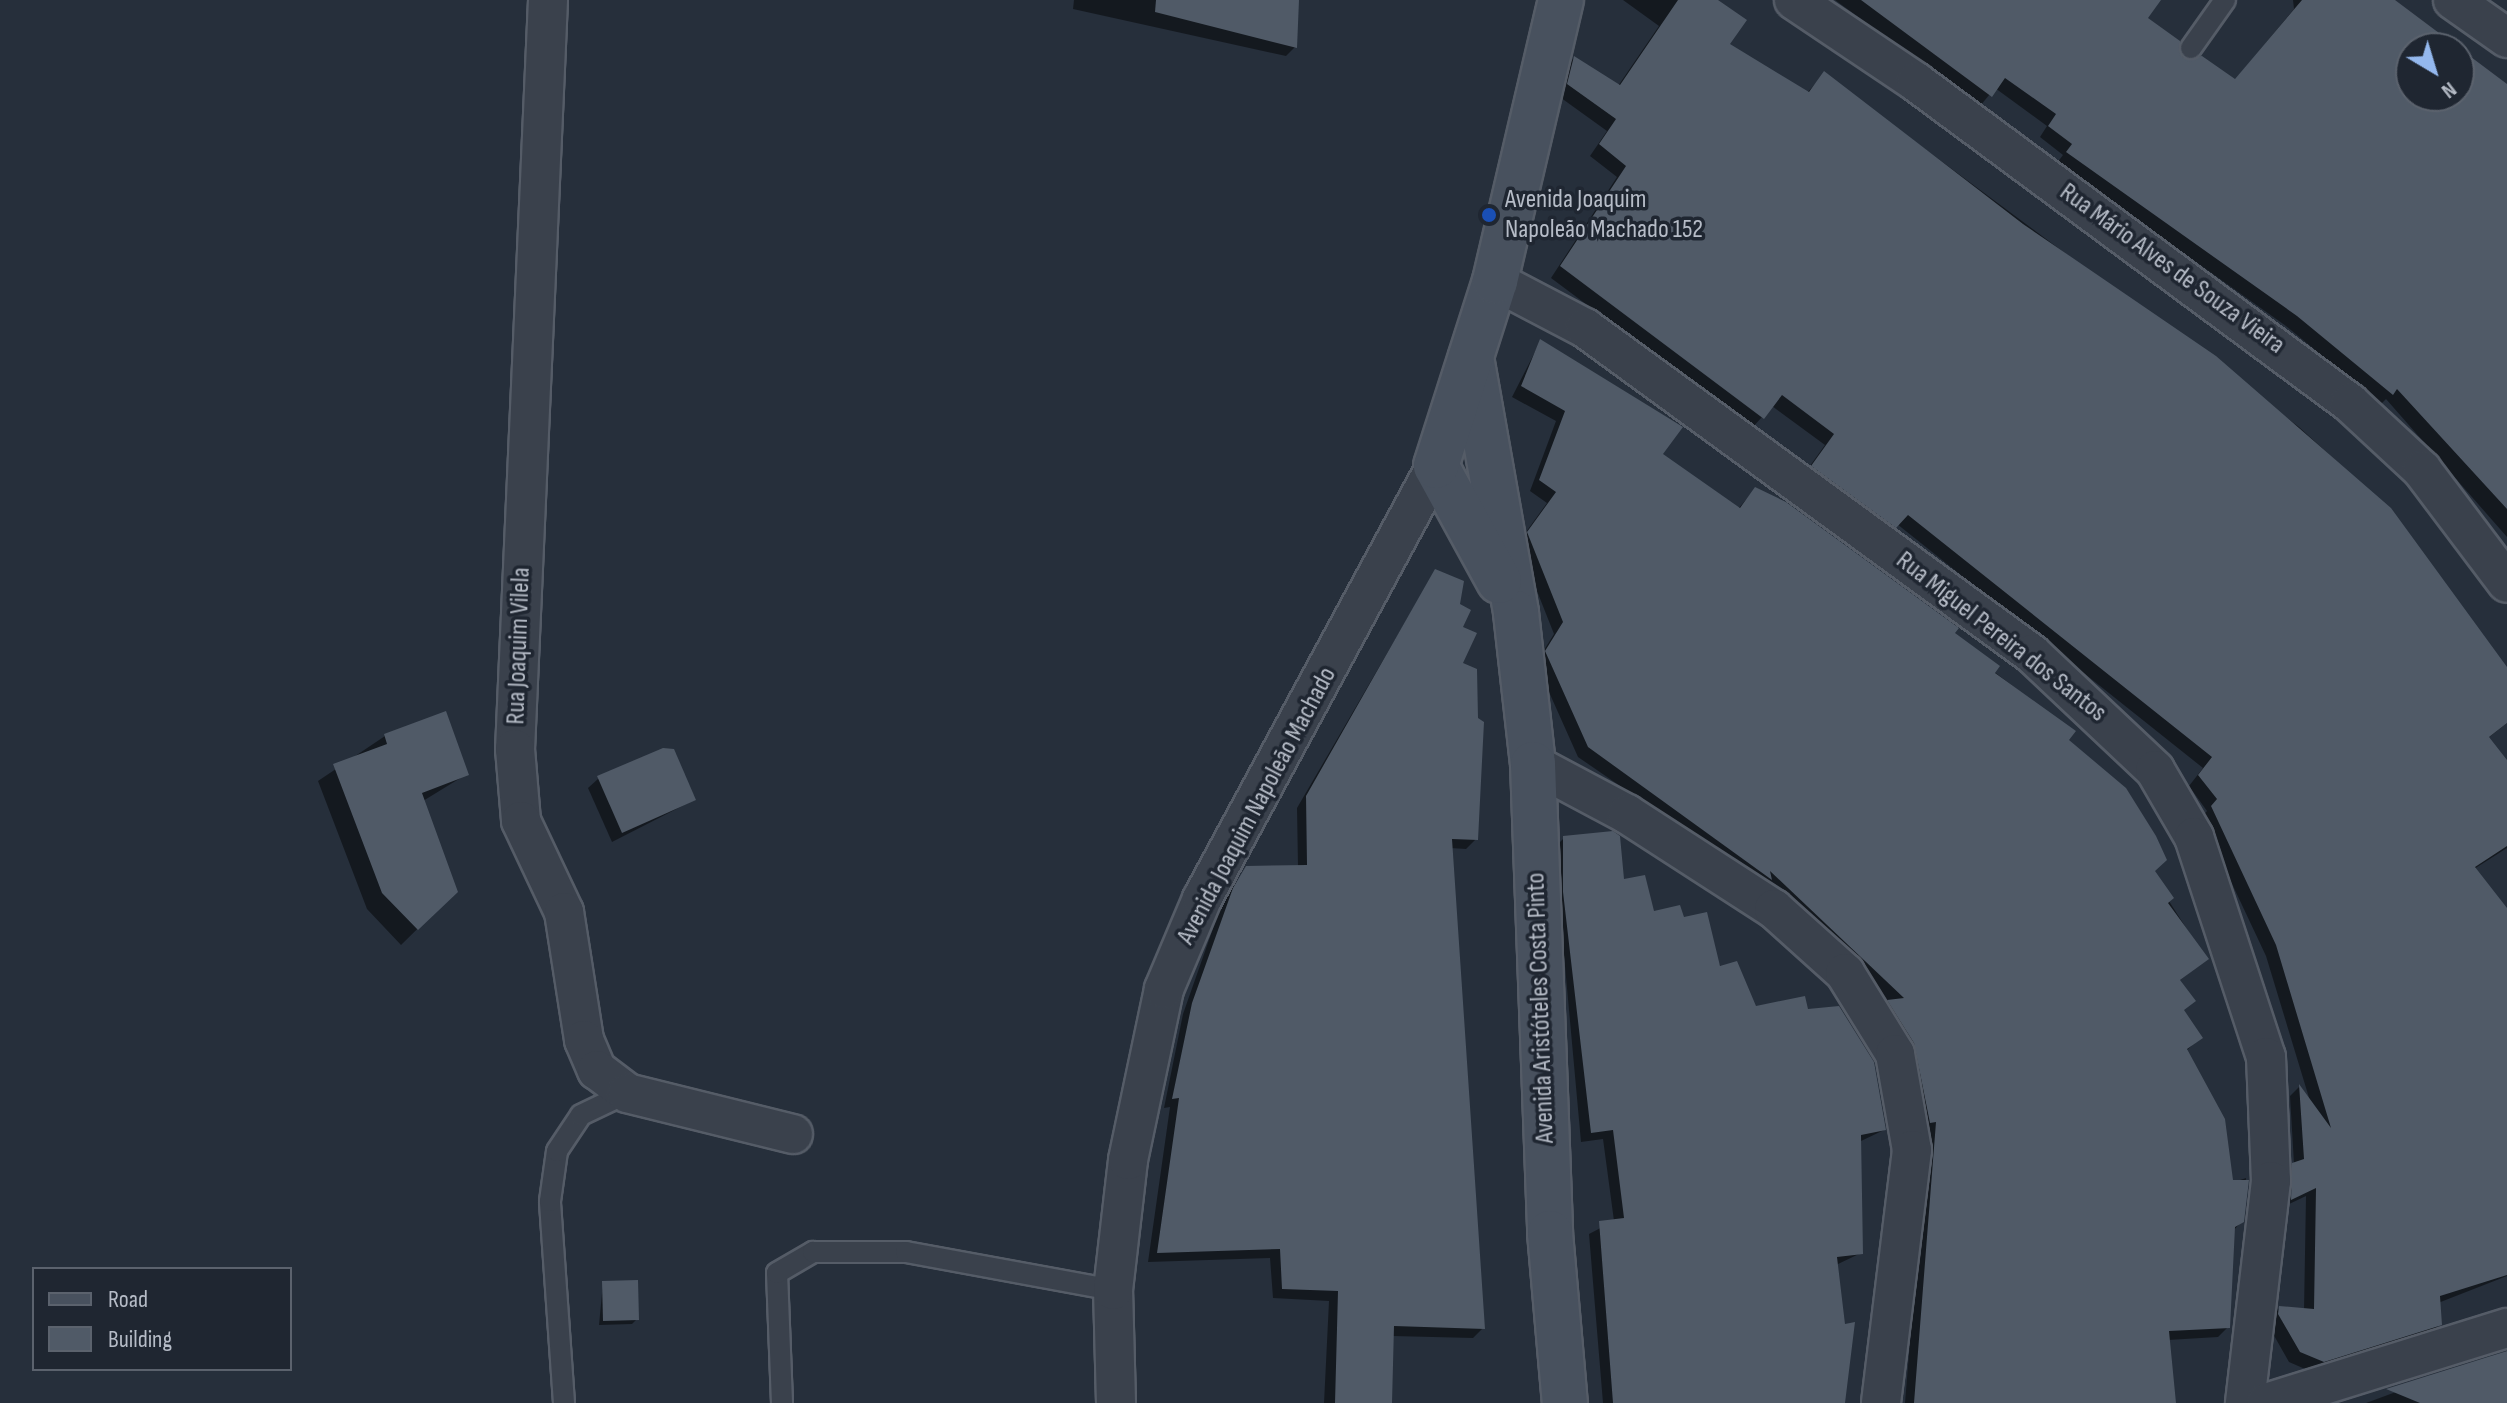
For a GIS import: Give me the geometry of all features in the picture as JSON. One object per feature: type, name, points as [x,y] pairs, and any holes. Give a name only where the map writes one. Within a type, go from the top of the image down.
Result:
[{"type":"main road","points":[[1436,466],[1495,281],[1561,0]]},
{"type":"main road","name":"Avenida Aristóteles Costa Pinto","points":[[1471,357],[1516,613],[1533,764],[1550,1233],[1565,1403]]},
{"type":"main road","name":"Avenida Aristóteles Costa Pinto","points":[[1436,466],[1516,613]]},
{"type":"street","name":"Rua Joaquim Vilela","points":[[548,0],[517,784],[521,821],[564,912],[584,1040],[597,1070],[627,1093],[793,1134]]},
{"type":"street","name":"Rua Mário Alves de Souza Vieira","points":[[1794,0],[2082,202],[2350,403],[2422,470],[2507,583]]},
{"type":"street","points":[[2453,0],[2507,38]]},
{"type":"street","name":"Rua Miguel Pereira dos Santos","points":[[1495,281],[1585,328],[2019,645],[2078,691],[2155,770],[2194,837],[2266,1057],[2271,1181],[2245,1403]]},
{"type":"street","name":"Avenida Joaquim Napoleão Machado","points":[[1116,1403],[1113,1290],[1128,1160],[1164,989],[1202,899],[1436,466]]},
{"type":"street","points":[[1533,764],[1627,814],[1774,909],[1845,973],[1895,1054],[1912,1150],[1881,1403]]},
{"type":"street","points":[[2266,1403],[2507,1328]]},
{"type":"lane","points":[[2191,48],[2225,0]]},
{"type":"lane","points":[[564,1403],[550,1201],[557,1151],[581,1115],[627,1093]]},
{"type":"lane","points":[[782,1403],[777,1273],[813,1252],[906,1252],[1113,1290]]},
{"type":"building","points":[[1156,0],[1299,0],[1297,48],[1155,12]]},
{"type":"building","points":[[1678,0],[1718,0],[1747,20],[1730,44],[1809,92],[1824,71],[2023,224],[2216,356],[2391,508],[2507,667],[2507,723],[2489,737],[2507,760],[2507,846],[2475,867],[2507,908],[2507,1275],[2440,1296],[2442,1325],[2324,1362],[2300,1352],[2278,1314],[2279,1306],[2314,1309],[2316,1188],[2291,1200],[2292,1163],[2304,1159],[2299,1084],[2331,1128],[2276,945],[2211,806],[2217,799],[2198,775],[2212,757],[1908,515],[1896,528],[1811,466],[1834,434],[1782,395],[1764,419],[1560,266],[1626,166],[1599,144],[1616,119],[1567,84],[1574,56],[1620,85]]},
{"type":"building","points":[[1861,0],[2161,0],[2148,18],[2180,41],[2183,58],[2202,56],[2235,79],[2302,0],[2395,0],[2438,32],[2395,32],[2395,112],[2475,112],[2475,60],[2507,84],[2507,509],[2397,389],[2393,395],[2297,316],[2066,152],[2072,144],[2048,126],[2056,114],[2005,78],[1992,97]]},
{"type":"building","points":[[1540,339],[1683,427],[1663,454],[1740,508],[1755,487],[1786,502],[1959,628],[1955,633],[2000,666],[1995,673],[2076,731],[2069,740],[2126,788],[2156,836],[2167,860],[2155,871],[2174,898],[2168,903],[2209,959],[2180,980],[2196,1001],[2184,1010],[2203,1038],[2187,1049],[2225,1119],[2233,1180],[2249,1180],[2244,1222],[2235,1227],[2230,1328],[2169,1331],[2176,1403],[1914,1403],[1936,1122],[1930,1123],[1914,1043],[1887,1000],[1904,998],[1770,871],[1772,880],[1588,747],[1545,651],[1563,622],[1527,532],[1556,492],[1539,480],[1565,411],[1521,386]]},
{"type":"building","points":[[1435,569],[1464,581],[1460,604],[1471,610],[1463,627],[1477,633],[1463,663],[1477,669],[1478,718],[1484,722],[1478,840],[1452,839],[1485,1329],[1394,1326],[1392,1403],[1335,1403],[1338,1291],[1282,1289],[1280,1249],[1157,1253],[1179,1098],[1172,1099],[1192,1003],[1233,888],[1246,866],[1307,865],[1306,796]]},
{"type":"building","points":[[446,711],[469,775],[422,793],[458,892],[418,930],[382,893],[333,764],[387,744],[384,734]]},
{"type":"building","points":[[663,748],[674,749],[696,800],[622,833],[597,776]]},
{"type":"building","points":[[1613,831],[1620,836],[1624,879],[1645,875],[1654,911],[1680,905],[1684,917],[1707,912],[1720,966],[1737,961],[1756,1006],[1805,996],[1808,1009],[1839,1006],[1874,1062],[1886,1130],[1861,1135],[1863,1254],[1837,1257],[1845,1324],[1855,1322],[1845,1403],[1613,1403],[1599,1221],[1624,1218],[1613,1130],[1591,1133],[1563,892],[1563,836]]},
{"type":"building","points":[[638,1280],[639,1320],[603,1321],[602,1281]]},
{"type":"building","points":[[2507,1351],[2507,1403],[2420,1403],[2386,1389]]},
{"type":"place","name":"Avenida Joaquim Napoleão Machado 152","points":[[1489,215]]}]
